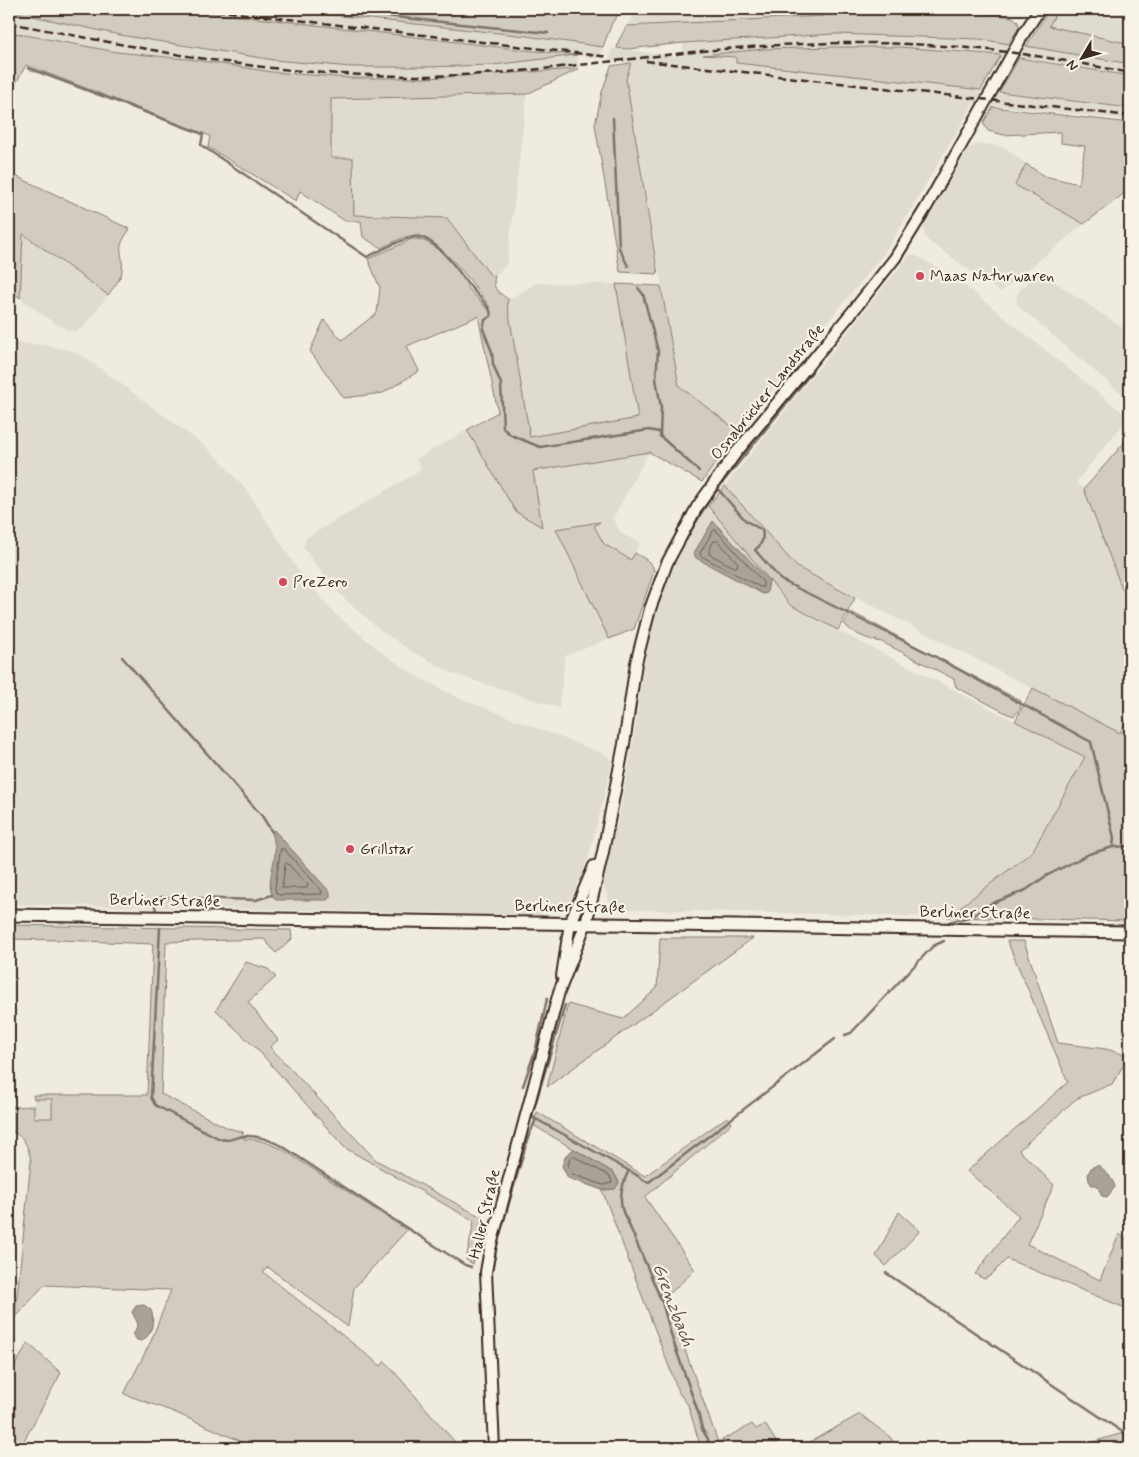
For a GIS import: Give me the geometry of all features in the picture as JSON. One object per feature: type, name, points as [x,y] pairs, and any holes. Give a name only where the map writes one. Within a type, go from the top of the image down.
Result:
[{"type":"main road","name":"Berliner Straße","points":[[9,914],[1130,932]]},
{"type":"street","name":"Osnabrücker Landstraße","points":[[586,923],[603,852],[624,744],[636,662],[650,609],[667,562],[697,507],[734,454],[895,258],[927,206],[1024,33],[1040,9]]},
{"type":"street","name":"Osnabrücker Landstraße","points":[[570,923],[591,875],[607,831]]},
{"type":"street","name":"Haller Straße","points":[[559,992],[566,938],[570,923]]},
{"type":"street","name":"Haller Straße","points":[[494,1448],[486,1272],[490,1248],[559,992],[586,923]]},
{"type":"shaded area","points":[[9,9],[158,9],[249,17],[577,55],[493,65],[351,67],[274,60],[120,35],[9,11]]},
{"type":"shaded area","points":[[158,9],[277,9],[526,36],[603,47],[599,59],[577,55],[579,69],[426,78],[349,78],[272,72],[196,60],[117,52],[9,32],[9,11],[120,35],[274,60],[351,67],[493,65],[574,55],[249,17]]},
{"type":"shaded area","points":[[277,9],[622,9],[612,23],[603,47],[526,36]]},
{"type":"shaded area","points":[[637,9],[836,9],[824,16],[627,26]]},
{"type":"shaded area","points":[[836,9],[957,9],[1013,17],[1018,22],[1019,27],[1009,44],[979,39],[835,34],[683,43],[628,49],[617,48],[627,26],[824,16]]},
{"type":"shaded area","points":[[1050,9],[1058,9],[1049,26],[1130,44],[1130,64],[1026,46]]},
{"type":"shaded area","points":[[1058,9],[1130,9],[1130,44],[1048,26]]},
{"type":"shaded area","points":[[9,32],[117,52],[196,60],[272,72],[349,78],[426,78],[579,69],[527,94],[331,99],[331,158],[353,158],[354,215],[447,218],[491,276],[495,276],[494,285],[509,300],[507,302],[530,437],[638,418],[616,284],[661,286],[679,386],[738,431],[702,482],[649,452],[533,471],[542,527],[516,512],[467,430],[498,412],[478,316],[407,346],[419,371],[383,393],[344,398],[310,351],[324,320],[342,340],[377,313],[380,288],[368,259],[412,239],[427,242],[448,258],[464,279],[468,288],[487,309],[490,308],[477,289],[446,254],[426,238],[417,235],[403,238],[381,248],[363,237],[361,221],[345,221],[300,191],[296,201],[208,147],[210,136],[26,65],[9,96]]},
{"type":"shaded area","points":[[835,34],[979,39],[1130,64],[1130,76],[1053,62],[977,52],[900,47],[764,49],[708,55],[736,57],[736,63],[1130,108],[1130,120],[974,103],[886,251],[738,431],[679,386],[626,79],[630,64],[609,60],[612,48],[684,57],[683,43]]},
{"type":"shaded area","points":[[900,47],[1001,55],[981,90],[736,63],[736,57],[703,55],[764,49]]},
{"type":"shaded area","points":[[1019,58],[1130,76],[1130,108],[999,92]]},
{"type":"shaded area","points":[[631,63],[626,79],[658,274],[620,272],[595,125],[602,92],[611,66]]},
{"type":"shaded area","points":[[527,94],[507,264],[495,276],[491,276],[447,218],[354,215],[353,158],[331,159],[331,99]]},
{"type":"shaded area","points":[[993,107],[1130,123],[1130,189],[1084,224],[1015,185],[1026,164],[1044,176],[1079,184],[1085,146],[1061,143],[1061,132],[1004,135],[988,131],[983,123]]},
{"type":"shaded area","points":[[977,144],[1006,148],[1026,164],[1015,185],[1084,224],[1000,292],[926,239],[923,228],[969,148]]},
{"type":"shaded area","points":[[9,173],[130,229],[121,246],[121,274],[108,295],[23,234],[20,298],[9,289]]},
{"type":"shaded area","points":[[22,234],[108,295],[83,328],[76,331],[68,330],[54,323],[20,298]]},
{"type":"shaded area","points":[[909,255],[915,255],[949,274],[973,292],[1122,412],[1125,417],[1123,424],[1076,482],[1084,489],[1130,610],[1130,713],[1120,733],[797,567],[725,486]]},
{"type":"shaded area","points":[[1040,272],[1130,333],[1130,401],[1018,306],[1016,298],[1019,291]]},
{"type":"shaded area","points":[[536,283],[616,284],[638,419],[530,438],[507,301]]},
{"type":"shaded area","points":[[9,344],[44,345],[73,351],[86,358],[205,446],[248,492],[298,570],[334,613],[384,654],[418,677],[457,697],[607,755],[612,762],[602,805],[587,862],[569,904],[564,907],[543,907],[543,915],[9,904]]},
{"type":"shaded area","points":[[467,430],[516,512],[541,526],[533,471],[649,452],[613,518],[621,533],[640,543],[632,560],[604,544],[594,526],[600,523],[556,529],[609,639],[565,656],[559,708],[454,674],[411,651],[380,630],[347,601],[330,584],[303,547],[306,538],[422,469],[416,459]]},
{"type":"shaded area","points":[[1130,436],[1130,610],[1084,489]]},
{"type":"shaded area","points":[[725,486],[797,567],[855,598],[838,630],[790,605],[708,506]]},
{"type":"shaded area","points":[[708,506],[790,606],[1085,757],[1032,852],[947,917],[612,909],[601,879],[620,811],[633,744],[644,663],[656,611],[683,548]]},
{"type":"shaded area","points":[[600,522],[594,526],[604,544],[631,560],[635,553],[649,562],[654,571],[634,629],[609,639],[556,529]]},
{"type":"shaded area","points":[[851,612],[1021,701],[1020,709],[1014,716],[1008,714],[956,687],[954,679],[882,642],[856,633],[844,623]]},
{"type":"shaded area","points":[[1033,688],[1120,733],[1130,713],[1130,921],[947,917],[1032,852],[1085,757],[1015,721]]},
{"type":"shaded area","points":[[9,925],[291,930],[292,939],[276,953],[264,939],[166,942],[161,1094],[228,1128],[243,1132],[244,1139],[259,1140],[282,1149],[407,1230],[354,1288],[348,1327],[268,1267],[263,1272],[381,1366],[385,1361],[460,1448],[256,1448],[174,1412],[124,1394],[151,1341],[171,1290],[44,1285],[17,1316],[15,1315],[31,1161],[22,1138],[9,1130],[9,1107],[34,1106],[34,1118],[52,1118],[52,1099],[34,1099],[33,1095],[147,1095],[153,944],[9,939]]},
{"type":"shaded area","points":[[660,938],[753,938],[547,1087],[568,1004],[623,1019],[657,988]]},
{"type":"shaded area","points":[[1007,941],[1024,941],[1058,1043],[1106,1049],[1129,1056],[1112,1084],[1076,1099],[1019,1150],[1054,1185],[1027,1244],[1100,1280],[1119,1234],[1130,1242],[1130,1310],[1007,1259],[990,1276],[984,1279],[975,1274],[1019,1216],[967,1171],[1068,1082]]},
{"type":"shaded area","points":[[246,962],[268,969],[276,977],[248,1002],[278,1040],[270,1047],[376,1160],[483,1218],[473,1264],[466,1260],[474,1221],[345,1148],[259,1051],[216,1010]]},
{"type":"shaded area","points":[[34,1099],[52,1099],[52,1118],[34,1118]]},
{"type":"shaded area","points":[[537,1112],[645,1176],[727,1117],[732,1123],[645,1197],[695,1270],[666,1297],[718,1442],[752,1424],[756,1429],[765,1424],[780,1448],[701,1448],[688,1405],[679,1393],[602,1190],[615,1189],[619,1182],[614,1173],[533,1125]]},
{"type":"shaded area","points":[[899,1212],[920,1231],[886,1266],[876,1256]]},
{"type":"shaded area","points":[[28,1343],[61,1373],[20,1448],[9,1448],[9,1376]]},
{"type":"shaded area","points":[[860,1414],[890,1437],[898,1448],[799,1448]]},
{"type":"shaded area","points":[[1130,1431],[1130,1448],[1072,1448]]},
{"type":"water","points":[[713,521],[769,581],[767,593],[763,594],[696,558],[694,553]]},
{"type":"water","points":[[274,830],[330,892],[330,897],[327,900],[276,900],[272,895],[270,882],[275,855],[272,832]]},
{"type":"water","points":[[574,1149],[614,1173],[619,1183],[615,1189],[602,1190],[568,1178],[562,1166],[566,1155]]},
{"type":"water","points":[[1097,1165],[1110,1177],[1115,1187],[1107,1197],[1102,1196],[1097,1185],[1092,1185],[1089,1181],[1088,1174],[1091,1168]]},
{"type":"water","points":[[144,1305],[151,1310],[153,1323],[148,1335],[142,1341],[137,1340],[133,1335],[138,1324],[132,1312],[136,1306]]},
{"type":"waterway","points":[[359,9],[359,12],[385,16],[548,33]]},
{"type":"waterway","points":[[28,68],[203,134],[201,145],[367,257],[397,242],[414,237],[422,238],[438,248],[453,263],[490,310],[491,316],[485,320],[483,329],[501,384],[503,428],[511,435],[540,447],[649,430],[659,432]]},
{"type":"waterway","points":[[613,118],[619,248],[628,266]]},
{"type":"waterway","points":[[638,288],[643,294],[658,351],[656,379],[661,407],[660,436],[699,471]]},
{"type":"waterway","points":[[683,544],[707,504],[723,482],[812,372]]},
{"type":"waterway","points":[[716,487],[746,521],[762,530],[762,541],[755,550],[781,580],[934,656],[1091,742],[1114,838],[1113,847]]},
{"type":"waterway","points":[[122,657],[262,816],[272,832]]},
{"type":"waterway","points":[[949,922],[973,916],[988,905],[1026,890],[1046,876],[1089,854],[1113,847],[1130,846]]},
{"type":"waterway","points":[[156,910],[154,903],[162,897],[256,900],[272,895]]},
{"type":"waterway","points":[[160,928],[151,1097],[155,1105],[218,1138],[229,1140],[242,1136],[255,1136],[282,1146],[388,1216],[471,1267]]},
{"type":"waterway","points":[[845,1035],[851,1033],[933,946],[944,941]]},
{"type":"waterway","points":[[523,1086],[536,1048],[547,999]]},
{"type":"waterway","points":[[535,1120],[532,1115],[565,1005]]},
{"type":"waterway","name":"Grenzbach","points":[[492,1271],[497,1244],[528,1138],[536,1119],[649,1182],[835,1039]]},
{"type":"waterway","name":"Grenzbach","points":[[628,1172],[623,1184],[622,1208],[662,1302],[702,1429],[708,1439],[709,1448]]},
{"type":"waterway","points":[[886,1273],[1130,1437]]},
{"type":"railway","points":[[204,9],[609,57]]},
{"type":"railway","points":[[9,23],[140,48],[239,64],[291,70],[387,76],[467,75],[510,72],[722,49],[792,44],[849,43],[934,45],[990,50],[1043,57],[1130,73]]},
{"type":"railway","points":[[646,61],[1130,116]]},
{"type":"place","name":"Maas Naturwaren","points":[[920,276]]},
{"type":"place","name":"PreZero","points":[[283,582]]},
{"type":"place","name":"Grillstar","points":[[350,849]]}]
